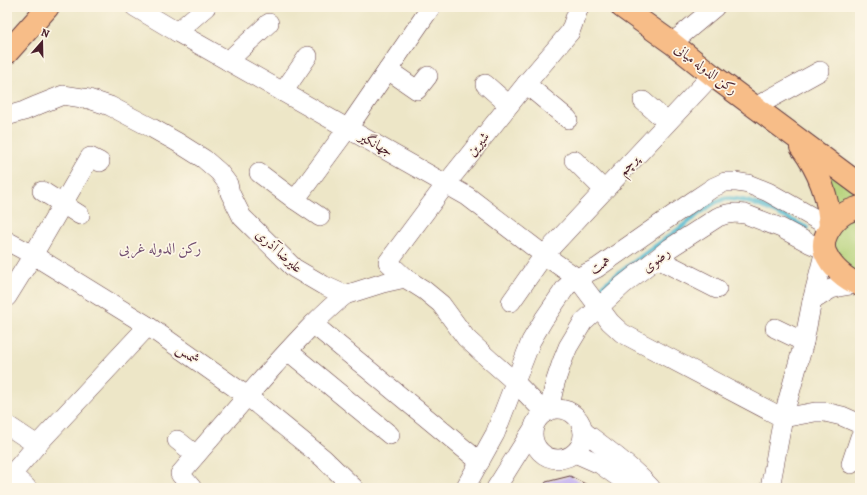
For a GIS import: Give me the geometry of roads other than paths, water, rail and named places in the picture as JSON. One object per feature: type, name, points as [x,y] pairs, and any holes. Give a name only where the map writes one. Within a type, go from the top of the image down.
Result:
[{"type":"main road","points":[[7,53],[48,7]]},
{"type":"main road","name":"رکن الدوله میانی","points":[[622,7],[860,185]]},
{"type":"main road","name":"رکن الدوله میانی","points":[[789,132],[809,157],[820,179],[828,203],[830,227]]},
{"type":"main road","points":[[858,285],[842,275],[824,250],[825,239],[830,227],[837,219],[847,212],[860,207]]},
{"type":"street","name":"جهانگیر","points":[[135,7],[467,196],[544,255],[577,278],[610,322],[622,333],[783,418]]},
{"type":"street","points":[[178,32],[206,7]]},
{"type":"street","points":[[295,200],[348,128],[431,7]]},
{"type":"street","name":"شیرین","points":[[405,278],[388,262],[446,184],[526,84],[570,32],[579,7]]},
{"type":"street","points":[[672,43],[715,7]]},
{"type":"street","points":[[228,61],[269,23]]},
{"type":"street","points":[[283,92],[308,56]]},
{"type":"street","points":[[388,70],[417,90],[428,76]]},
{"type":"street","points":[[755,107],[820,71]]},
{"type":"street","name":"پرچم","points":[[511,302],[544,255],[712,75]]},
{"type":"street","points":[[485,84],[509,105]]},
{"type":"street","points":[[526,84],[568,119]]},
{"type":"street","name":"علیرضا آذری","points":[[7,116],[64,95],[89,99],[110,106],[152,128],[204,159],[220,172],[228,184],[230,193],[242,216],[294,268],[344,295]]},
{"type":"street","points":[[643,101],[667,122]]},
{"type":"street","points":[[7,297],[90,157],[100,162]]},
{"type":"street","points":[[574,160],[604,190]]},
{"type":"street","points":[[259,173],[320,217]]},
{"type":"street","name":"همت","points":[[465,488],[495,434],[531,341],[566,287],[577,278],[597,268],[693,201],[714,187],[725,182],[748,184],[830,227]]},
{"type":"street","points":[[42,191],[80,215]]},
{"type":"street","name":"رضوی","points":[[547,411],[568,347],[583,322],[623,285],[658,259],[670,248],[718,217],[736,213],[745,214],[780,228],[824,250]]},
{"type":"street","name":"شمس","points":[[7,241],[33,255],[148,326],[247,396],[323,458],[354,488]]},
{"type":"street","points":[[770,488],[783,418],[804,342],[824,250]]},
{"type":"street","points":[[658,259],[717,288]]},
{"type":"street","points":[[192,488],[180,474],[247,396],[320,316],[344,295],[405,278],[424,290],[441,304],[466,338],[547,411]]},
{"type":"street","points":[[812,301],[832,289],[858,285]]},
{"type":"street","points":[[313,324],[480,462]]},
{"type":"street","points":[[27,488],[12,474],[37,445],[148,326]]},
{"type":"street","points":[[775,328],[804,342]]},
{"type":"street","points":[[288,351],[390,435]]},
{"type":"street","points":[[496,488],[536,422],[547,411],[555,409],[570,412],[581,424],[583,439],[575,453],[569,457],[553,459],[539,452],[535,445],[533,429]]},
{"type":"street","points":[[783,418],[815,412],[825,412],[842,416],[860,424]]},
{"type":"street","points":[[7,425],[37,445]]},
{"type":"street","points":[[583,431],[624,462],[651,488]]},
{"type":"street","points":[[851,464],[860,437]]},
{"type":"street","points":[[177,440],[196,455]]},
{"type":"street","points":[[575,453],[600,464],[631,488]]},
{"type":"street","points":[[508,488],[526,464],[546,456]]},
{"type":"waterway","points":[[595,296],[604,285],[703,210],[720,200],[735,199],[756,204],[807,228]]},
{"type":"waterway","points":[[527,426],[536,408]]},
{"type":"district","name":"رکن الدوله غربی","points":[[160,248]]}]
